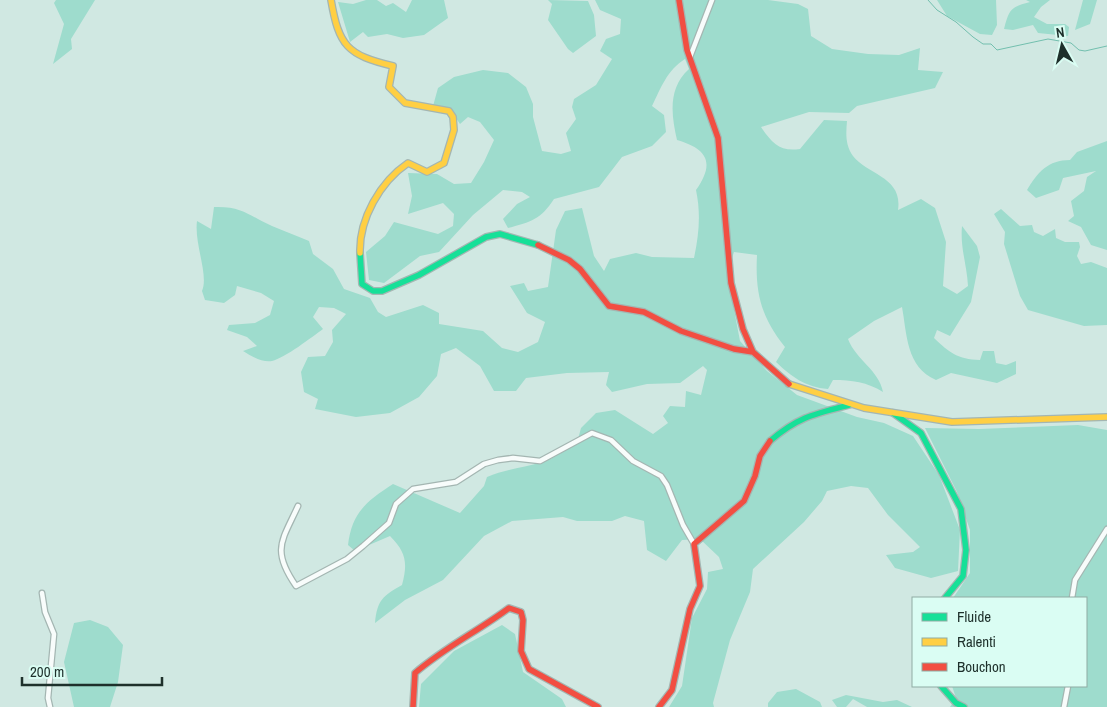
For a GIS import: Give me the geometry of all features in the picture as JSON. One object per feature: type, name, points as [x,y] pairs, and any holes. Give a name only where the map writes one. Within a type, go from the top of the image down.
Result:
[{"type":"street","points":[[331,0],[336,30],[340,37],[363,59],[393,66],[389,87],[401,100],[433,110],[449,111],[455,120],[456,126],[444,153],[444,163],[440,167],[427,172],[408,163],[397,171],[381,192],[360,232],[362,284],[374,291],[382,291],[419,275],[486,237],[500,234],[514,236],[546,247],[569,260],[580,269],[603,300],[615,308],[644,312],[681,331],[734,349],[753,352]]},
{"type":"street","points":[[679,0],[682,26],[690,57],[718,138],[731,283],[743,329],[753,352],[784,381],[796,388],[849,404],[893,413],[952,422],[1107,417]]},
{"type":"street","points":[[690,57],[712,0]]},
{"type":"street","points":[[694,544],[744,501],[755,476],[760,456],[770,441],[792,423],[806,416],[849,404]]},
{"type":"street","points":[[893,413],[921,433],[961,510],[966,550],[963,576],[946,597]]},
{"type":"street","points":[[298,506],[280,550],[286,571],[296,586],[347,559],[358,551],[389,523],[396,504],[413,490],[456,482],[484,464],[498,460],[513,458],[540,461],[592,433],[611,440],[627,456],[652,470],[665,481],[683,525],[694,544],[700,574],[700,586],[690,609],[672,690],[659,707]]},
{"type":"street","points":[[1072,597],[1075,580],[1107,529]]},
{"type":"street","points":[[42,594],[45,612],[54,634],[48,698],[50,707]]},
{"type":"street","points":[[413,707],[411,691],[415,673],[445,649],[489,623],[509,608],[521,612],[523,620],[521,651],[529,669],[598,707]]},
{"type":"street","points":[[942,687],[956,703],[964,707]]},
{"type":"street","points":[[1064,707],[1068,687]]},
{"type":"green space","points":[[56,0],[95,0],[71,39],[72,49],[53,64],[64,24],[54,3]]},
{"type":"green space","points":[[366,0],[377,0],[386,6],[393,3],[406,12],[412,0],[444,0],[448,18],[424,35],[403,38],[387,34],[368,37],[363,32],[350,42],[338,2],[353,4]]},
{"type":"green space","points":[[548,0],[588,1],[594,15],[596,36],[573,53],[568,49],[548,20],[552,4]]},
{"type":"green space","points":[[595,0],[768,0],[798,4],[808,9],[811,36],[832,49],[868,54],[899,55],[920,48],[918,70],[943,72],[935,88],[857,106],[849,113],[809,112],[761,127],[777,145],[793,150],[800,149],[824,120],[847,121],[846,130],[850,152],[859,162],[890,183],[898,199],[898,210],[921,199],[935,208],[946,242],[943,286],[957,294],[968,286],[962,242],[962,226],[977,246],[980,257],[971,302],[950,336],[937,330],[934,338],[960,357],[980,360],[983,351],[994,351],[996,363],[1006,365],[1016,361],[1016,374],[997,383],[951,373],[936,380],[926,374],[913,358],[907,339],[902,307],[874,321],[848,339],[856,353],[877,377],[883,392],[871,386],[853,381],[833,380],[828,389],[806,384],[793,377],[776,362],[785,347],[770,325],[761,304],[757,281],[757,255],[734,252],[727,273],[740,341],[767,371],[797,395],[857,417],[884,423],[913,436],[939,475],[960,530],[958,571],[931,578],[895,568],[886,555],[913,552],[920,547],[888,515],[868,488],[851,486],[827,491],[822,501],[804,522],[753,569],[750,592],[730,640],[713,703],[714,707],[669,707],[682,686],[692,618],[707,589],[708,572],[723,569],[719,557],[700,539],[682,540],[666,561],[647,550],[644,521],[625,516],[612,521],[577,521],[563,517],[512,521],[484,536],[443,580],[405,600],[375,623],[379,604],[390,592],[402,585],[405,570],[404,558],[399,547],[390,536],[355,551],[348,545],[353,524],[362,508],[393,484],[460,513],[484,486],[487,477],[546,461],[555,456],[577,443],[581,428],[596,413],[615,410],[653,434],[668,423],[663,416],[670,406],[685,407],[686,391],[701,395],[707,370],[703,366],[680,383],[647,384],[612,392],[606,385],[609,372],[567,373],[526,378],[516,391],[494,391],[480,366],[456,348],[441,354],[437,376],[419,397],[390,413],[356,417],[315,409],[318,399],[304,392],[301,372],[308,357],[325,356],[333,342],[332,330],[346,314],[334,308],[319,307],[313,317],[323,329],[284,356],[272,361],[265,361],[243,351],[257,346],[247,337],[227,330],[229,325],[255,323],[270,315],[274,301],[261,293],[237,286],[235,295],[224,303],[205,300],[202,291],[204,277],[197,221],[211,229],[214,207],[232,208],[245,212],[272,226],[309,241],[313,254],[333,269],[344,289],[370,298],[378,312],[386,317],[423,305],[439,313],[439,324],[483,331],[502,348],[518,352],[538,342],[545,322],[527,313],[510,286],[524,283],[528,291],[548,287],[556,230],[565,211],[582,208],[594,256],[604,271],[610,259],[636,253],[652,257],[694,258],[699,224],[696,190],[707,165],[702,153],[696,148],[677,140],[673,102],[677,84],[689,69],[685,59],[669,74],[652,106],[664,115],[666,132],[652,146],[622,157],[599,187],[554,199],[545,211],[535,219],[508,228],[503,219],[517,204],[530,197],[522,192],[503,190],[473,215],[439,252],[420,256],[384,283],[369,280],[366,252],[385,236],[394,222],[438,234],[453,226],[454,214],[443,203],[408,214],[412,196],[408,173],[437,174],[454,184],[471,183],[484,162],[494,140],[480,122],[468,117],[460,124],[449,112],[433,106],[438,88],[454,77],[483,70],[508,73],[526,87],[533,104],[533,117],[542,151],[561,154],[571,151],[566,133],[576,119],[572,107],[574,99],[596,85],[612,59],[600,51],[606,39],[620,34],[621,19],[600,10]]},
{"type":"green space","points":[[937,0],[996,0],[997,25],[992,35],[980,34],[947,16]]},
{"type":"green space","points":[[1026,0],[1050,0],[1041,7],[1034,17],[1047,24],[1065,24],[1069,27],[1068,36],[1038,33],[1033,25],[1013,30],[1004,29],[1011,10],[1030,2]]},
{"type":"green space","points":[[1083,0],[1097,0],[1090,24],[1075,30]]},
{"type":"green space","points":[[1107,141],[1107,250],[1091,245],[1081,227],[1068,221],[1074,216],[1071,201],[1084,191],[1087,177],[1096,171],[1063,178],[1059,190],[1036,198],[1027,190],[1044,168],[1056,162],[1070,160],[1077,152]]},
{"type":"green space","points":[[1001,209],[1020,226],[1032,225],[1034,232],[1043,236],[1055,229],[1056,238],[1065,242],[1079,242],[1080,247],[1077,256],[1081,264],[1091,262],[1107,268],[1107,325],[1084,326],[1028,310],[1020,296],[1004,244],[1005,232],[994,214]]},
{"type":"green space","points":[[1078,425],[1107,430],[1107,707],[950,707],[956,698],[952,687],[1087,687],[1087,597],[954,597],[970,573],[970,530],[957,492],[925,428],[979,429]]},
{"type":"green space","points":[[90,620],[108,627],[123,645],[118,682],[110,707],[74,707],[64,662],[74,623]]},
{"type":"green space","points":[[502,625],[515,634],[523,672],[562,699],[566,707],[419,707],[421,684],[454,651]]},
{"type":"green space","points":[[796,689],[820,702],[822,707],[768,707],[768,703],[777,692]]},
{"type":"green space","points":[[846,695],[883,702],[897,700],[912,707],[867,707],[853,699],[846,707],[837,707],[832,700]]},
{"type":"waterway","points":[[928,0],[937,10],[956,22],[973,37],[983,44],[991,44],[997,50],[1048,39],[1071,43],[1079,50],[1085,51],[1107,46]]},
{"type":"traffic: fast","points":[[360,253],[362,284],[373,291],[382,291],[419,275],[486,237],[500,234],[538,245]]},
{"type":"traffic: fast","points":[[770,441],[798,421],[849,405]]},
{"type":"traffic: fast","points":[[893,413],[921,433],[961,509],[966,550],[963,576],[946,597]]},
{"type":"traffic: fast","points":[[942,687],[956,703],[964,707]]},
{"type":"traffic: slow","points":[[331,0],[334,16],[342,38],[348,46],[365,58],[393,66],[389,87],[405,103],[449,111],[453,117],[454,130],[444,163],[427,172],[408,163],[389,180],[373,202],[367,215],[363,227],[360,253]]},
{"type":"traffic: slow","points":[[789,384],[864,408],[952,422],[1107,417]]},
{"type":"traffic: jam","points":[[679,0],[687,50],[718,138],[731,283],[743,329],[753,352],[789,384]]},
{"type":"traffic: jam","points":[[538,245],[569,260],[580,269],[609,306],[644,312],[681,331],[734,349],[753,352]]},
{"type":"traffic: jam","points":[[659,707],[672,690],[690,609],[700,586],[694,544],[744,501],[755,476],[760,456],[770,441]]},
{"type":"traffic: jam","points":[[413,707],[415,673],[509,608],[521,612],[523,620],[521,651],[529,669],[598,707]]}]
